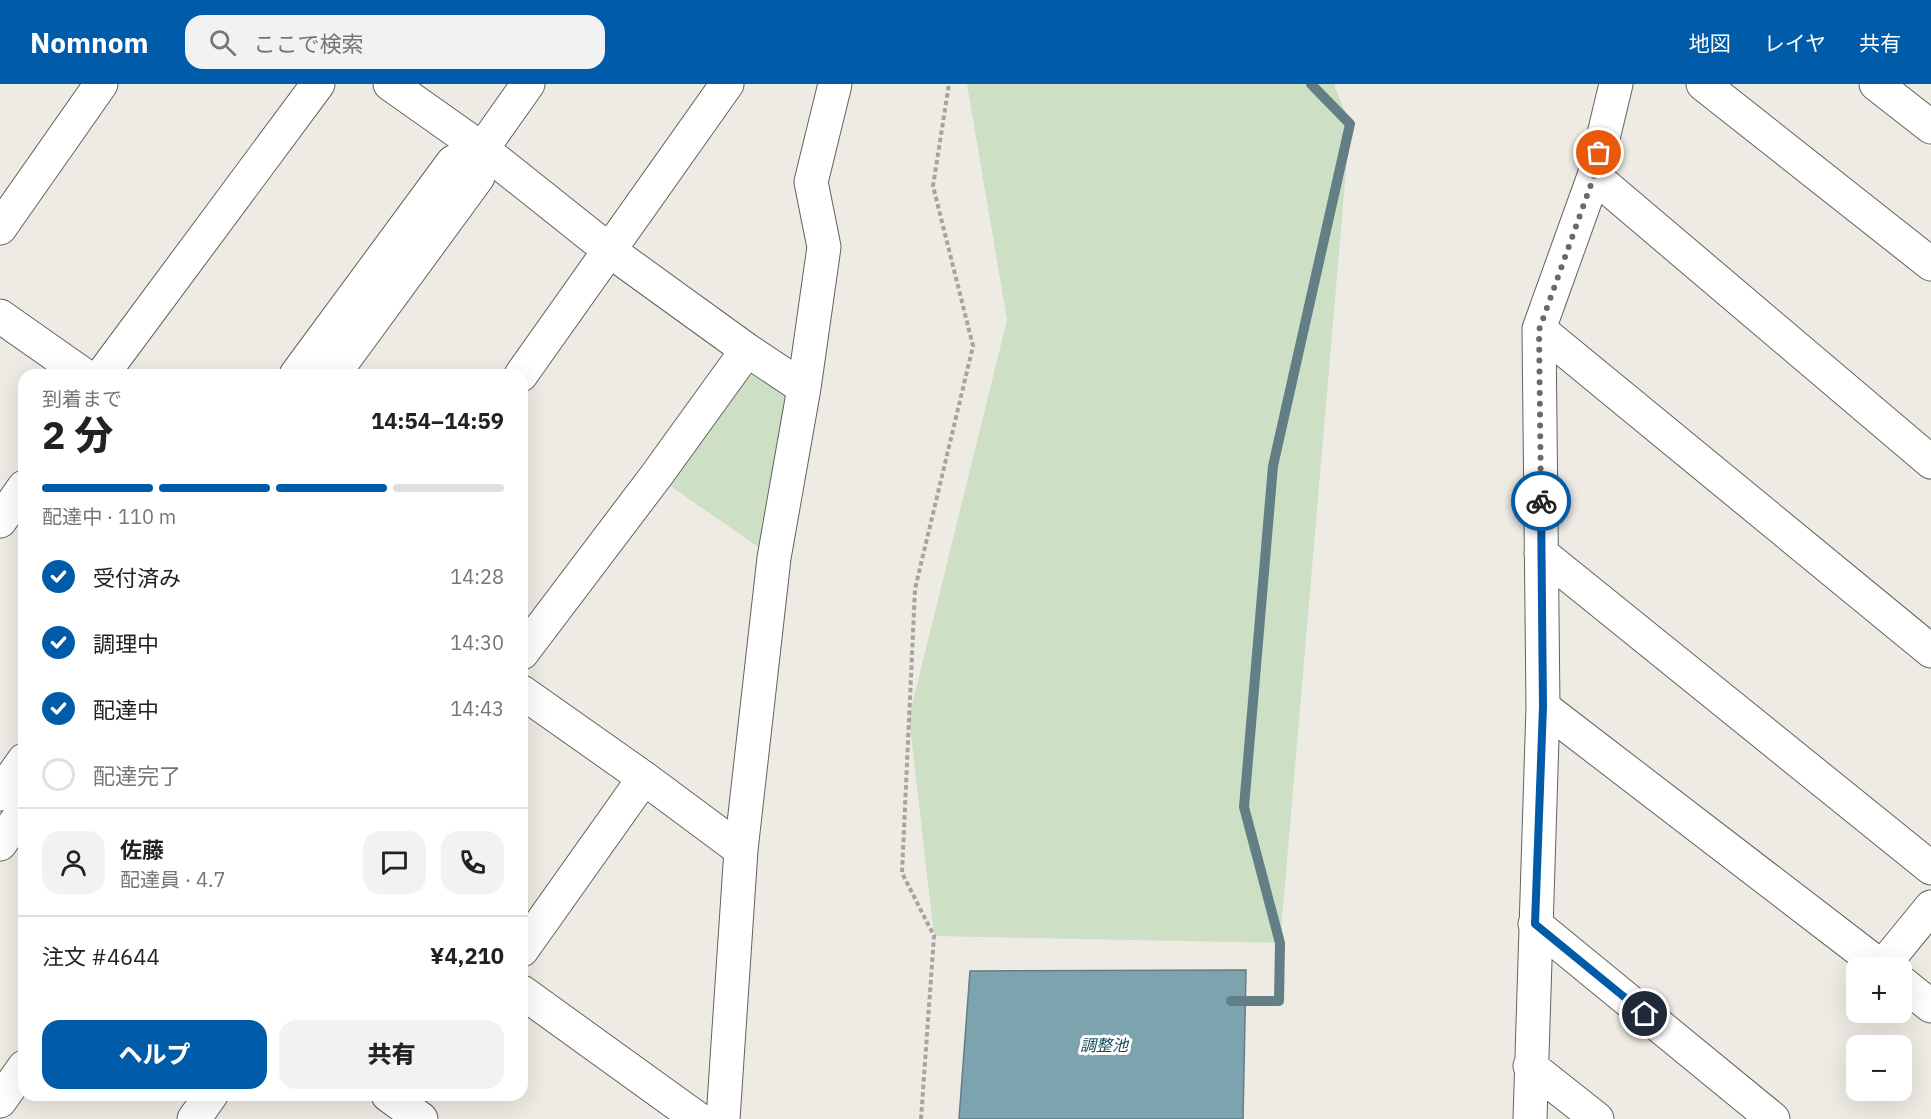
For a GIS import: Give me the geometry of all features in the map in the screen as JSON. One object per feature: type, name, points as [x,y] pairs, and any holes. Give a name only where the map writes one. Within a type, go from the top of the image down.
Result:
[{"type":"street","points":[[0,228],[101,84]]},
{"type":"street","points":[[106,369],[318,84]]},
{"type":"street","points":[[390,84],[482,149],[610,251],[747,350],[804,388]]},
{"type":"street","points":[[337,369],[478,177],[482,149],[528,84]]},
{"type":"street","points":[[525,369],[727,84]]},
{"type":"street","points":[[723,1119],[741,850],[774,558],[804,388],[824,247],[812,182],[835,84]]},
{"type":"street","points":[[1530,1119],[1543,707],[1539,330],[1594,176],[1616,84]]},
{"type":"street","points":[[1703,84],[1929,260]]},
{"type":"street","points":[[1876,84],[1931,128]]},
{"type":"street","points":[[300,369],[453,162],[482,149]]},
{"type":"street","points":[[1594,176],[1931,462]]},
{"type":"street","points":[[0,316],[75,369]]},
{"type":"street","points":[[1539,330],[1931,651]]},
{"type":"street","points":[[528,645],[656,476],[747,350]]},
{"type":"street","points":[[0,521],[18,496]]},
{"type":"street","points":[[1541,553],[1931,868]]},
{"type":"street","points":[[528,696],[741,850]]},
{"type":"street","points":[[1543,707],[1869,957]]},
{"type":"street","points":[[528,942],[644,778]]},
{"type":"street","points":[[11,817],[18,786]]},
{"type":"street","points":[[1899,957],[1931,907]]},
{"type":"street","points":[[1535,924],[1773,1119]]},
{"type":"street","points":[[1912,991],[1931,1006]]},
{"type":"street","points":[[528,996],[698,1119]]},
{"type":"street","points":[[1530,1066],[1597,1119]]},
{"type":"street","points":[[0,1101],[18,1076]]},
{"type":"street","points":[[194,1119],[207,1101]]},
{"type":"path","points":[[921,1119],[934,936],[902,873],[915,589],[973,346],[933,186],[949,84]]},
{"type":"green space","points":[[967,84],[1334,84],[1350,124],[1280,943],[934,936],[909,717],[1007,320]]},
{"type":"green space","points":[[747,350],[804,388],[774,558],[656,476]]},
{"type":"water","name":"調整池","points":[[1246,970],[1243,1119],[959,1119],[970,971]]},
{"type":"waterway","points":[[1231,1001],[1279,1001],[1280,943],[1244,807],[1273,466],[1350,124],[1311,84]]},
{"type":"way so far","points":[[1541,501],[1539,330],[1594,176],[1599,153]]},
{"type":"route","points":[[1541,501],[1543,707],[1535,924],[1645,1014]]}]
